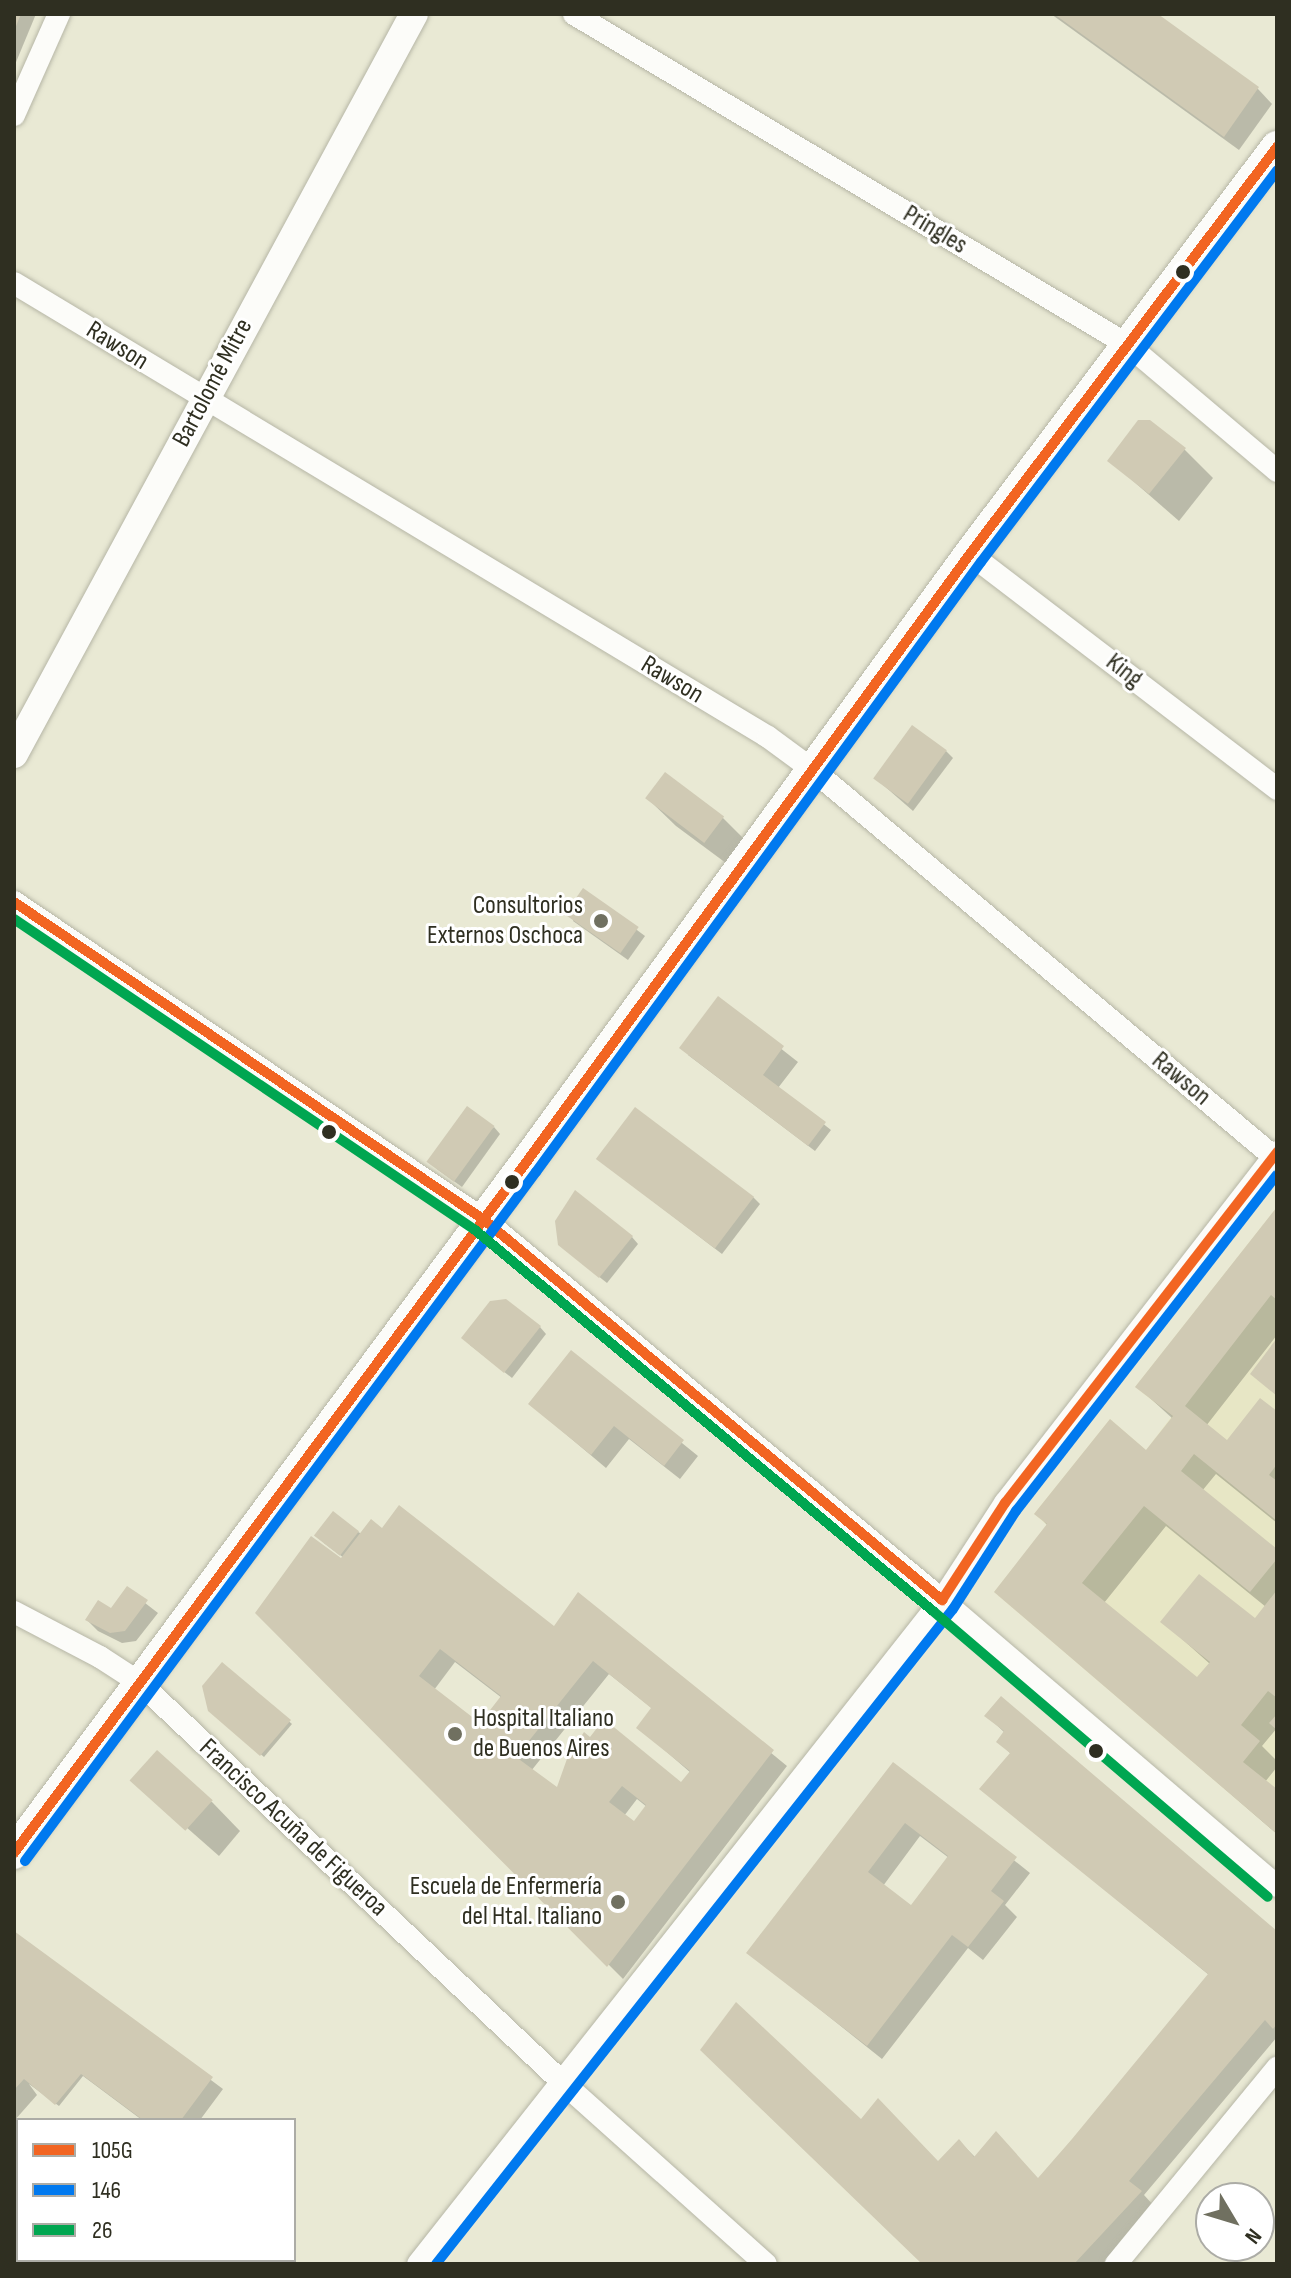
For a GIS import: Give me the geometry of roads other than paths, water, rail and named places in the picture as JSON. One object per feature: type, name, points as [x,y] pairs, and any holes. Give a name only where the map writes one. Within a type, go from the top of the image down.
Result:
[{"type":"main road","points":[[14,1853],[970,554],[1277,147]]},
{"type":"street","points":[[14,115],[59,14]]},
{"type":"street","name":"Bartolomé Mitre","points":[[14,754],[414,14]]},
{"type":"street","name":"Pringles","points":[[574,14],[1128,345],[1277,471]]},
{"type":"street","name":"Rawson","points":[[14,283],[768,737],[813,770],[1275,1154]]},
{"type":"street","name":"King","points":[[970,554],[1277,789]]},
{"type":"street","points":[[14,902],[483,1219],[942,1600],[1277,1886]]},
{"type":"street","points":[[418,2264],[560,2080],[942,1600],[1005,1503],[1275,1154]]},
{"type":"street","name":"Francisco Acuña de Figueroa","points":[[14,1612],[100,1657],[140,1683],[560,2080],[766,2264]]},
{"type":"street","points":[[1116,2264],[1277,2068]]},
{"type":"place","name":"Consultorios Externos Oschoca","points":[[601,921]]},
{"type":"place","name":"Hospital Italiano de Buenos Aires","points":[[455,1734]]},
{"type":"place","name":"Escuela de Enfermería del Htal. Italiano","points":[[618,1902]]}]
